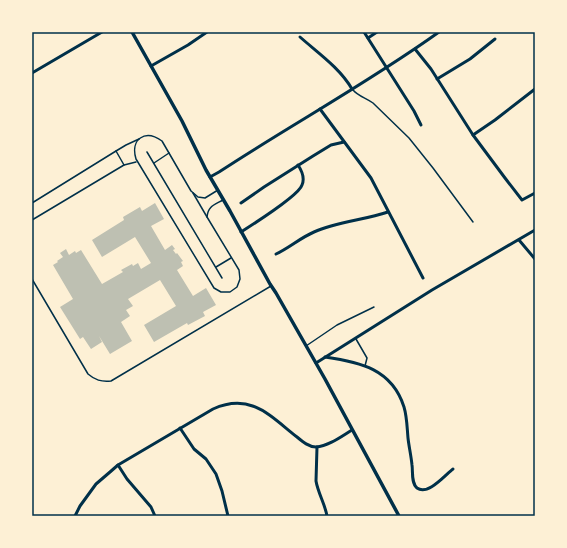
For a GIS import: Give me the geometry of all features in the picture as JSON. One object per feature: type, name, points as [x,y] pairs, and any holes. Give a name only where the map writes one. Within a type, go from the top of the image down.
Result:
[{"type":"street","points":[[32,73],[102,32]]},
{"type":"street","points":[[132,32],[182,121],[193,146],[210,177],[316,363],[399,516]]},
{"type":"street","points":[[151,66],[207,32]]},
{"type":"street","points":[[364,32],[414,111],[421,125]]},
{"type":"street","points":[[368,38],[377,32]]},
{"type":"street","points":[[210,177],[387,67],[439,32]]},
{"type":"street","points":[[300,37],[331,64],[348,82],[352,89]]},
{"type":"street","points":[[437,79],[470,59],[495,39]]},
{"type":"street","points":[[415,49],[431,70],[473,135],[522,200],[535,193]]},
{"type":"street","points":[[473,135],[535,89]]},
{"type":"street","points":[[320,109],[370,178],[423,278]]},
{"type":"street","points":[[241,203],[331,145],[344,142]]},
{"type":"street","points":[[241,232],[301,189],[303,177],[298,165]]},
{"type":"street","points":[[276,254],[314,232],[344,222],[388,212]]},
{"type":"street","points":[[316,363],[432,290],[535,230]]},
{"type":"street","points":[[519,240],[535,259]]},
{"type":"street","points":[[325,357],[365,366],[380,373],[391,382],[404,408],[412,458],[414,483],[416,486],[422,490],[430,488],[453,469]]},
{"type":"street","points":[[75,516],[80,506],[96,484],[118,466],[219,406],[230,403],[244,403],[257,407],[265,411],[304,443],[310,446],[317,447],[324,445],[352,430]]},
{"type":"street","points":[[180,428],[194,448],[206,459],[214,471],[220,486],[228,516]]},
{"type":"street","points":[[317,447],[316,481],[327,516]]},
{"type":"street","points":[[118,466],[151,508],[155,516]]},
{"type":"lane","points":[[352,89],[356,94],[367,98],[409,138],[473,222]]},
{"type":"lane","points":[[32,203],[126,145],[141,138],[149,135],[156,136],[162,141],[239,270],[240,280],[237,287],[230,292],[221,292],[214,288],[137,162],[133,151],[141,138]]},
{"type":"lane","points":[[116,151],[124,165]]},
{"type":"lane","points":[[147,152],[222,278]]},
{"type":"lane","points":[[154,163],[169,153]]},
{"type":"lane","points":[[32,220],[124,165],[137,162]]},
{"type":"lane","points":[[191,191],[198,198],[205,198],[218,190]]},
{"type":"lane","points":[[208,217],[208,211],[211,207],[223,199]]},
{"type":"lane","points":[[216,267],[232,258]]},
{"type":"lane","points":[[32,279],[88,374],[93,379],[104,382],[111,381],[271,286]]},
{"type":"lane","points":[[306,346],[337,325],[374,307]]},
{"type":"lane","points":[[356,338],[367,358],[365,366]]},
{"type":"building","points":[[155,203],[164,219],[151,226],[165,250],[172,245],[175,249],[173,250],[183,261],[181,262],[183,266],[177,270],[193,296],[206,288],[216,305],[203,312],[205,316],[188,325],[187,323],[154,342],[144,325],[176,306],[160,280],[128,299],[133,306],[126,310],[130,316],[121,322],[132,341],[110,354],[99,336],[102,342],[91,349],[83,337],[80,339],[60,307],[73,299],[53,265],[63,257],[60,253],[66,249],[69,255],[75,251],[76,253],[81,250],[102,284],[123,272],[121,270],[132,264],[133,266],[138,263],[141,269],[151,263],[135,237],[102,257],[92,240],[124,220],[123,217],[140,207],[142,211]]}]
